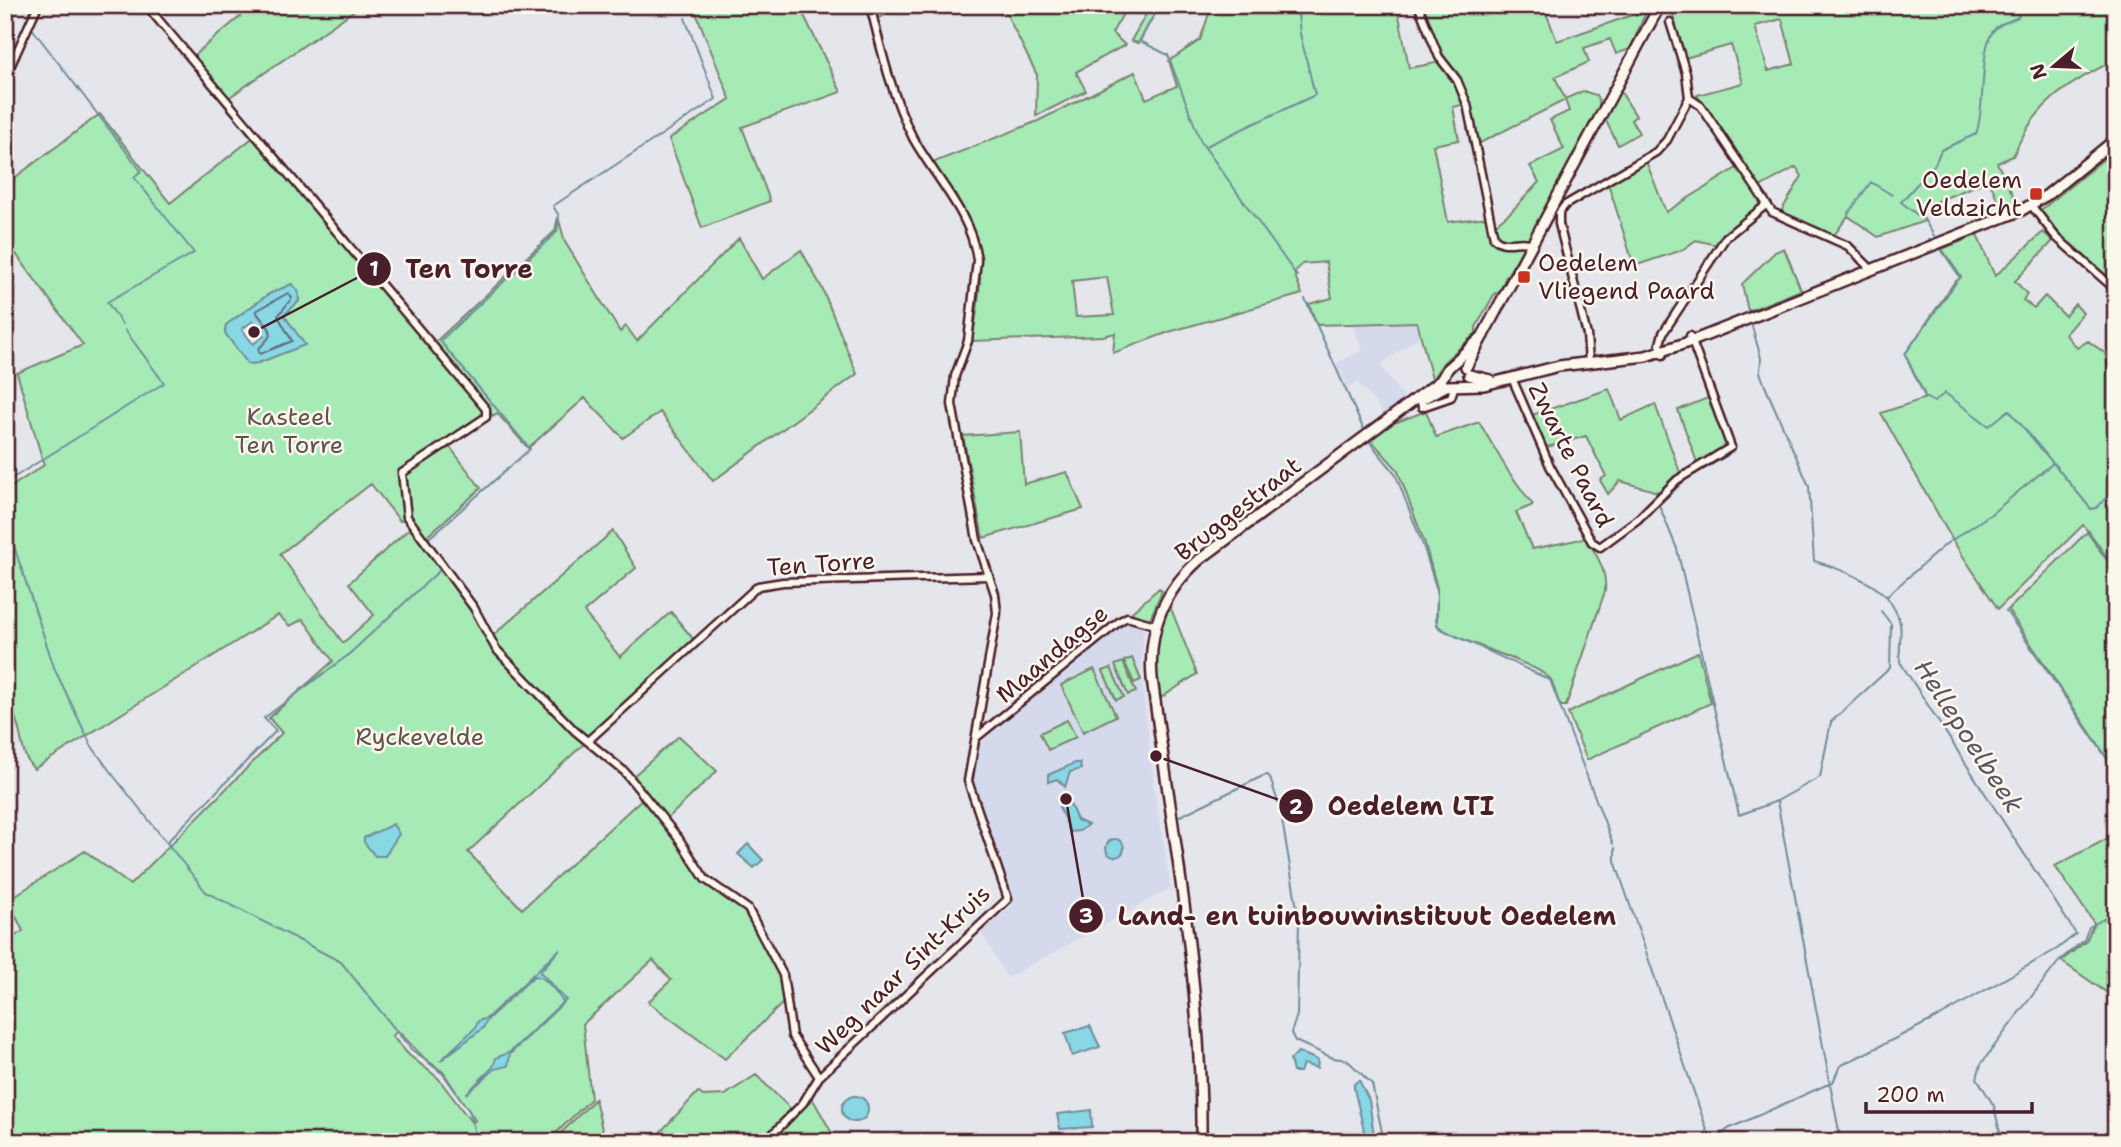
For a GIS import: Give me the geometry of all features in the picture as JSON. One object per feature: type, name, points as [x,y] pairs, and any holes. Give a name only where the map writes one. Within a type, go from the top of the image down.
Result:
[{"type":"main road","points":[[1483,336],[1455,364],[1467,376],[1483,336],[1660,5]]},
{"type":"main road","name":"Bruggestraat","points":[[1420,398],[1452,387],[1467,376],[1484,385],[1589,362],[1662,351],[2031,205],[2116,139]]},
{"type":"main road","name":"Bruggestraat","points":[[1201,1142],[1201,1069],[1194,989],[1152,678],[1151,647],[1155,625],[1176,583],[1199,560],[1420,398],[1455,364]]},
{"type":"main road","points":[[1445,376],[1452,387]]},
{"type":"street","points":[[5,78],[38,5]]},
{"type":"street","points":[[146,5],[486,409],[486,417],[402,473],[405,512],[474,608],[496,649],[575,730],[590,739],[643,793],[705,879],[737,898],[754,917],[783,975],[792,1036],[819,1077]]},
{"type":"street","name":"Weg naar Sint-Kruis","points":[[765,1142],[803,1103],[819,1077],[1008,899],[968,781],[997,613],[995,594],[977,540],[952,394],[968,341],[977,260],[962,215],[936,178],[904,117],[870,5]]},
{"type":"street","points":[[1418,5],[1440,57],[1457,80],[1467,104],[1494,238],[1504,244],[1525,241],[1533,244]]},
{"type":"street","points":[[1589,362],[1587,335],[1559,224],[1560,211],[1572,201],[1656,152],[1667,140],[1689,98],[1686,73],[1670,22]]},
{"type":"street","points":[[1689,98],[1701,106],[1766,205],[1788,222],[1848,246],[1871,269]]},
{"type":"street","points":[[1662,351],[1663,333],[1726,237],[1766,205]]},
{"type":"street","points":[[2031,205],[2056,237],[2116,290]]},
{"type":"street","name":"Zwarte Paard","points":[[1512,378],[1566,496],[1596,546],[1604,544],[1638,519],[1682,477],[1731,447],[1691,339]]},
{"type":"street","name":"Ten Torre","points":[[590,739],[758,586],[791,582],[988,576]]},
{"type":"street","name":"Maandagse","points":[[977,737],[1119,621],[1127,617],[1155,625]]},
{"type":"shaded area","points":[[1417,322],[1421,335],[1380,365],[1404,399],[1384,414],[1358,382],[1348,388],[1336,363],[1363,350],[1352,324]]},
{"type":"shaded area","points":[[1123,622],[1144,626],[1141,673],[1155,793],[1171,888],[1007,978],[981,932],[1014,904],[971,785],[975,749],[1021,705]]},
{"type":"green space","points":[[254,5],[362,5],[227,99],[192,57]]},
{"type":"green space","points":[[693,5],[799,5],[841,92],[742,127],[770,201],[702,228],[669,139],[730,99]]},
{"type":"green space","points":[[872,5],[911,5],[876,19]]},
{"type":"green space","points":[[1002,5],[1128,5],[1112,33],[1125,45],[1076,72],[1086,91],[1036,116],[1037,75]]},
{"type":"green space","points":[[1151,5],[1160,5],[1138,43],[1131,41]]},
{"type":"green space","points":[[1212,5],[1397,5],[1409,68],[1441,62],[1457,83],[1466,104],[1453,107],[1459,140],[1433,145],[1448,222],[1487,217],[1494,240],[1527,243],[1505,278],[1499,294],[1495,293],[1476,327],[1476,333],[1443,363],[1432,379],[1417,322],[1317,325],[1309,304],[1332,298],[1326,262],[1302,264],[1294,273],[1302,294],[1169,332],[1113,353],[1115,333],[1103,336],[972,341],[980,290],[976,241],[963,209],[932,163],[1038,121],[1135,72],[1146,99],[1177,86],[1169,61],[1200,40]],"holes":[[[1107,277],[1114,315],[1076,317],[1072,281]]]},
{"type":"green space","points":[[1419,5],[1543,5],[1557,41],[1647,10],[1630,49],[1616,54],[1610,39],[1584,48],[1589,62],[1555,77],[1565,99],[1583,91],[1596,95],[1600,105],[1529,238],[1509,242],[1498,240],[1492,227],[1512,211],[1539,182],[1530,166],[1564,149],[1550,120],[1569,111],[1565,100],[1476,145],[1464,91],[1443,61]]},
{"type":"green space","points":[[1670,5],[2116,5],[2116,59],[2054,97],[2032,121],[2013,156],[1997,163],[2018,205],[2003,212],[1989,180],[1918,209],[1925,221],[1878,237],[1848,216],[1832,238],[1779,215],[1802,176],[1796,167],[1760,187],[1697,95],[1743,83],[1731,45],[1685,58]],"holes":[[[1782,19],[1794,64],[1768,71],[1755,26]]]},
{"type":"green space","points":[[1619,89],[1636,116],[1631,120],[1639,133],[1618,145],[1604,117]]},
{"type":"green space","points":[[100,114],[170,203],[255,136],[485,410],[483,417],[401,472],[406,517],[404,473],[450,447],[481,488],[424,539],[437,557],[434,561],[472,607],[493,648],[575,732],[588,740],[468,852],[522,909],[644,797],[678,840],[700,876],[748,911],[780,971],[786,1000],[725,1059],[648,1002],[671,980],[653,960],[583,1024],[591,1099],[547,1142],[5,1142],[5,943],[23,931],[8,900],[85,851],[130,885],[282,733],[269,718],[333,661],[303,619],[290,626],[278,615],[34,769],[28,762],[16,720],[5,703],[5,491],[44,465],[17,373],[83,345],[5,239],[5,185]],"holes":[[[292,284],[298,291],[299,301],[284,315],[304,344],[258,363],[248,364],[225,333],[226,325],[269,294]],[[371,484],[400,521],[405,519],[411,527],[349,583],[374,615],[343,643],[280,554]],[[398,1031],[424,1058],[443,1072],[475,1120],[472,1123],[438,1078],[409,1055],[392,1036]]]},
{"type":"green space","points":[[2116,149],[2116,284],[2050,225],[2041,210]]},
{"type":"green space","points":[[1646,161],[1666,212],[1740,166],[1763,205],[1717,245],[1696,240],[1682,250],[1634,266],[1608,183]]},
{"type":"green space","points":[[558,217],[565,242],[620,332],[626,326],[637,341],[739,238],[762,279],[801,250],[822,288],[857,374],[713,481],[660,412],[623,438],[585,398],[528,448],[497,413],[493,416],[433,344],[555,231]]},
{"type":"green space","points":[[2043,232],[2053,241],[2015,281],[2027,294],[2023,300],[2034,308],[2045,296],[2065,316],[2075,304],[2083,313],[2065,334],[2077,348],[2088,341],[2105,353],[2108,368],[2116,379],[2116,570],[2083,525],[1998,609],[1953,541],[1881,413],[1926,398],[1905,354],[1954,283],[1961,277],[1942,249],[1977,235],[1995,276]]},
{"type":"green space","points":[[1784,248],[1801,290],[1748,311],[1742,284],[1775,252]]},
{"type":"green space","points":[[1609,389],[1621,420],[1655,404],[1681,475],[1661,493],[1620,481],[1608,494],[1600,480],[1606,476],[1586,436],[1544,448],[1529,416]]},
{"type":"green space","points":[[1710,397],[1728,445],[1698,465],[1678,410]]},
{"type":"green space","points":[[1426,411],[1436,437],[1479,422],[1508,471],[1533,505],[1516,512],[1532,549],[1586,538],[1597,557],[1603,570],[1605,591],[1566,706],[1561,706],[1551,680],[1544,674],[1460,638],[1437,625],[1437,588],[1425,544],[1397,469],[1370,439],[1389,425]]},
{"type":"green space","points":[[1020,432],[1024,484],[1067,472],[1083,509],[983,538],[963,436]]},
{"type":"green space","points":[[613,531],[636,568],[584,612],[620,657],[671,612],[694,640],[592,734],[585,736],[490,638]]},
{"type":"green space","points":[[2087,532],[2116,573],[2116,771],[2008,610]]},
{"type":"green space","points":[[1159,588],[1162,591],[1149,621],[1135,617],[1132,612]]},
{"type":"green space","points":[[1168,601],[1197,674],[1159,699],[1158,650]]},
{"type":"green space","points":[[1698,652],[1711,703],[1587,760],[1568,713]]},
{"type":"green space","points":[[1132,658],[1141,680],[1134,683],[1124,661]]},
{"type":"green space","points":[[1123,662],[1136,692],[1128,695],[1115,665]]},
{"type":"green space","points":[[1111,668],[1124,697],[1116,700],[1103,671]]},
{"type":"green space","points":[[1094,669],[1116,716],[1083,732],[1061,685]]},
{"type":"green space","points":[[1067,720],[1076,737],[1048,750],[1040,733]]},
{"type":"green space","points":[[679,736],[717,771],[666,820],[631,778]]},
{"type":"green space","points":[[2116,834],[2116,999],[2061,961],[2086,941],[2094,923],[2055,866]]},
{"type":"green space","points":[[756,1075],[793,1111],[811,1096],[837,1142],[651,1142],[698,1092],[703,1096],[725,1095]]},
{"type":"green space","points":[[595,1099],[605,1142],[552,1142]]},
{"type":"water","points":[[292,284],[298,291],[299,301],[284,315],[305,345],[258,363],[248,364],[225,333],[226,325],[269,294]],"holes":[[[253,321],[256,326],[260,324],[263,330],[260,333],[264,336],[253,344],[242,329]]]},
{"type":"water","points":[[1080,763],[1081,769],[1070,772],[1065,787],[1057,779],[1048,782],[1048,775]]},
{"type":"water","points":[[1062,802],[1070,804],[1077,820],[1088,825],[1079,831],[1070,832],[1059,807]]},
{"type":"water","points":[[393,824],[399,834],[385,856],[375,856],[364,838]]},
{"type":"water","points":[[1115,839],[1121,842],[1124,848],[1121,854],[1115,857],[1109,854],[1106,848],[1109,842]]},
{"type":"water","points":[[748,844],[763,860],[754,868],[738,854]]},
{"type":"water","points":[[560,949],[540,972],[566,1000],[510,1054],[508,1066],[495,1069],[466,1094],[493,1067],[496,1058],[510,1052],[563,1002],[554,989],[534,976],[487,1020],[483,1028],[440,1061],[475,1028],[478,1021],[487,1018]]},
{"type":"water","points":[[1090,1026],[1100,1047],[1072,1056],[1065,1033]]},
{"type":"water","points":[[1298,1052],[1318,1060],[1317,1068],[1303,1064],[1300,1072],[1293,1072],[1290,1060]]},
{"type":"water","points":[[1359,1080],[1369,1100],[1375,1142],[1366,1139],[1354,1089],[1354,1084]]},
{"type":"water","points":[[855,1096],[864,1100],[868,1109],[864,1118],[855,1122],[846,1118],[842,1109],[846,1100]]},
{"type":"water","points":[[1091,1110],[1092,1127],[1060,1129],[1057,1114]]},
{"type":"waterway","points":[[680,5],[683,13]]},
{"type":"waterway","points":[[1159,5],[1140,41],[1168,55],[1201,142],[1297,276]]},
{"type":"waterway","points":[[1206,146],[1315,95],[1300,34],[1297,5]]},
{"type":"waterway","name":"Hellepoelbeek","points":[[1936,239],[1925,221],[1901,202],[1935,164],[1941,150],[1976,134],[1989,38],[1997,27],[2018,17],[2023,5]]},
{"type":"waterway","points":[[446,565],[428,539],[530,449],[440,341],[557,232],[559,216],[553,206],[716,99],[685,18]]},
{"type":"waterway","points":[[31,27],[141,171],[134,177],[194,253],[107,302],[122,324]]},
{"type":"waterway","points":[[1718,125],[1758,185]]},
{"type":"waterway","points":[[1848,214],[1871,182],[1892,195]]},
{"type":"waterway","name":"Hellepoelbeek","points":[[1713,1142],[1728,1129],[1833,1082],[1840,1066],[1940,1016],[2057,949],[2076,934],[1900,662],[1900,622],[1887,597],[1946,544],[1991,514],[2053,463],[2009,410],[1989,426],[1945,393],[1934,402],[1925,397],[1905,354],[1960,277],[1940,248]]},
{"type":"waterway","points":[[1305,299],[1363,428]]},
{"type":"waterway","points":[[1751,323],[1761,358],[1760,372],[1809,486],[1814,561],[1862,579],[1886,596]]},
{"type":"waterway","points":[[5,483],[164,383],[125,330]]},
{"type":"waterway","points":[[1368,440],[1395,473],[1424,548],[1437,591],[1436,620],[1439,628],[1550,680],[1613,844]]},
{"type":"waterway","points":[[1727,456],[1685,480],[1659,505],[1677,549],[1739,815],[1777,801]]},
{"type":"waterway","points":[[2054,464],[2091,509],[2096,508],[2116,488]]},
{"type":"waterway","points":[[5,519],[55,670],[91,745],[109,770],[206,892],[341,962],[411,1049],[443,1074],[470,1112],[477,1142]]},
{"type":"waterway","points":[[2088,530],[2116,570]]},
{"type":"waterway","points":[[167,842],[276,731],[264,718],[347,656],[441,569]]},
{"type":"waterway","points":[[1841,1142],[1777,801],[1820,777],[1831,722],[1890,668],[1891,624],[1881,611]]},
{"type":"waterway","points":[[2006,611],[2116,772]]},
{"type":"waterway","points":[[1180,816],[1263,776],[1268,775],[1270,778],[1280,808],[1299,920],[1297,1015],[1291,1033],[1295,1041],[1333,1058],[1347,1060],[1372,1084],[1384,1142]]},
{"type":"waterway","points":[[1615,848],[1615,861],[1711,1142]]},
{"type":"waterway","points":[[2017,1015],[2060,960],[2084,940],[2089,927],[2116,912]]},
{"type":"waterway","points":[[2002,1142],[1994,1106],[1977,1078],[1981,1064],[2016,1017]]},
{"type":"place","name":"Oedelem Veldzicht","points":[[2036,194]]},
{"type":"place","name":"Oedelem Vliegend Paard","points":[[1524,277]]},
{"type":"place","name":"Ten Torre","points":[[254,332]]},
{"type":"place","name":"Oedelem LTI","points":[[1156,756]]},
{"type":"place","name":"Land- en tuinbouwinstituut Oedelem","points":[[1066,799]]},
{"type":"park label","name":"Kasteel Ten Torre","points":[[289,431]]},
{"type":"park label","name":"Ryckevelde","points":[[420,737]]}]
